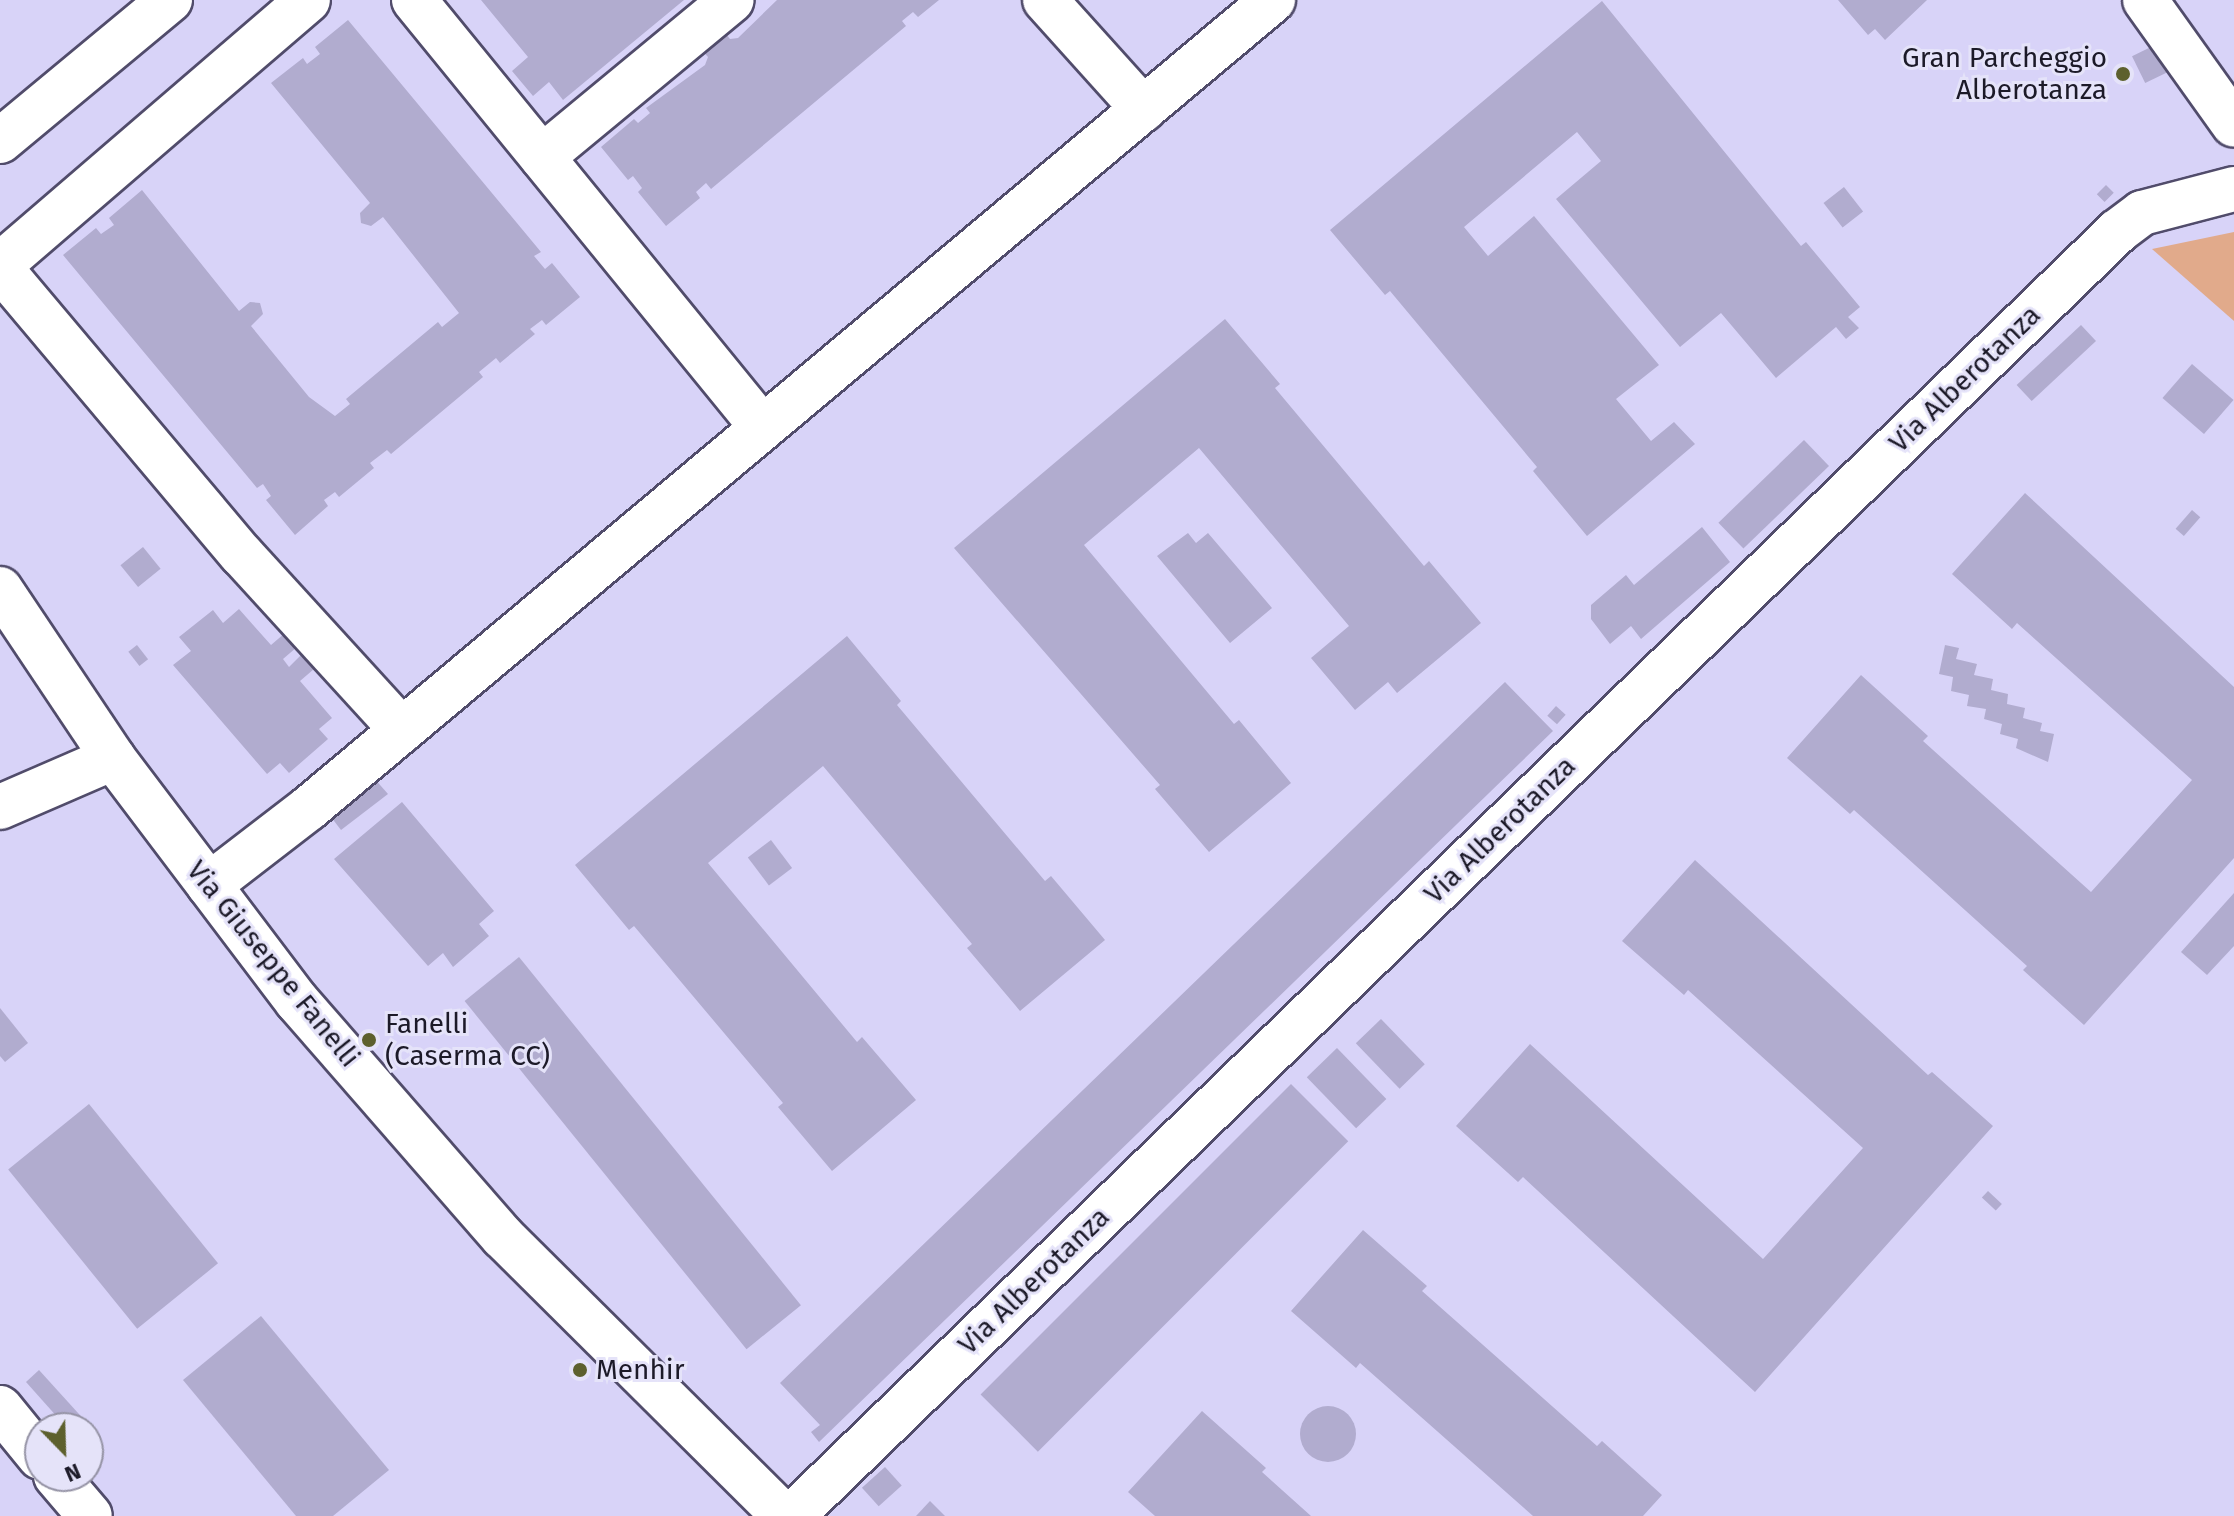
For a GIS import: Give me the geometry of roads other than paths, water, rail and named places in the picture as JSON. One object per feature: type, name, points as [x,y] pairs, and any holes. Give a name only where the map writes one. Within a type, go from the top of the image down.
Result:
[{"type":"street","points":[[0,141],[170,0]]},
{"type":"street","points":[[308,0],[0,267],[242,555],[402,730]]},
{"type":"street","points":[[414,0],[762,427]]},
{"type":"street","points":[[542,157],[732,0]]},
{"type":"street","points":[[1045,0],[1143,109]]},
{"type":"street","points":[[209,885],[402,730],[1273,0]]},
{"type":"street","points":[[2145,0],[2234,125]]},
{"type":"street","name":"Via Alberotanza","points":[[792,1516],[2118,231],[2142,213],[2234,189]]},
{"type":"street","name":"Via Giuseppe Fanelli","points":[[0,589],[113,758],[297,1001],[503,1237],[784,1516]]},
{"type":"street","points":[[0,807],[113,758]]},
{"type":"street","points":[[0,1408],[24,1437]]},
{"type":"place","name":"Gran Parcheggio Alberotanza","points":[[2123,74]]},
{"type":"place","name":"Fanelli (Caserma CC)","points":[[369,1040]]},
{"type":"place","name":"Menhir","points":[[580,1370]]}]
